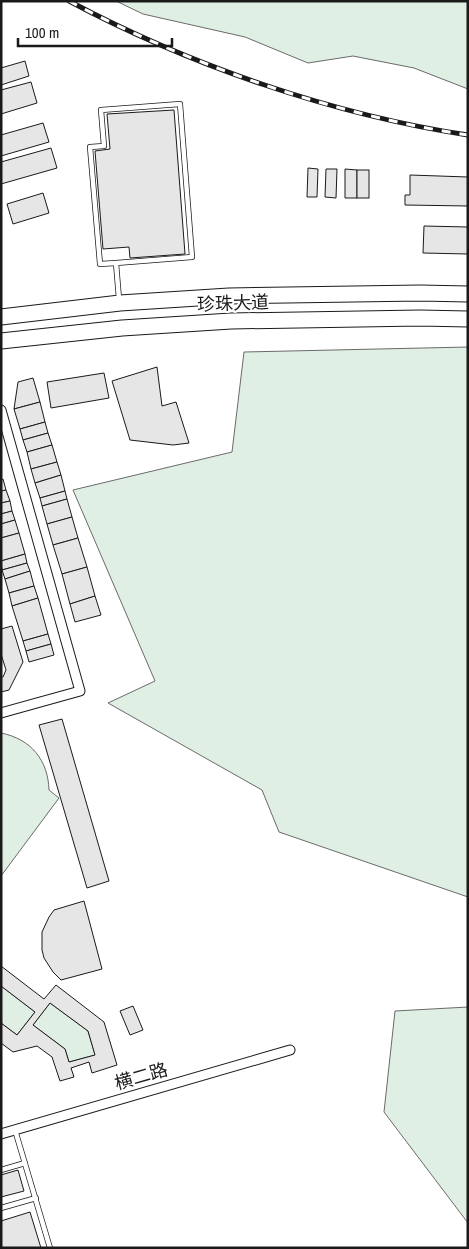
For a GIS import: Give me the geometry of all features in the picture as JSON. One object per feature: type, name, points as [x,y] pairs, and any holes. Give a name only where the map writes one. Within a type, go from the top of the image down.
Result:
[{"type":"main road","name":"珍珠大道","points":[[1,316],[120,303],[229,296],[468,294]]},
{"type":"main road","name":"珍珠大道","points":[[1,341],[122,328],[231,321],[468,319]]},
{"type":"street","points":[[1,410],[80,691],[1,713]]},
{"type":"street","name":"横二路","points":[[1,1134],[290,1050]]},
{"type":"lane","points":[[180,104],[192,257],[116,263],[100,264],[90,147],[104,146],[101,110],[180,104]]},
{"type":"lane","points":[[116,263],[120,303]]},
{"type":"lane","points":[[16,1130],[50,1248]]},
{"type":"lane","points":[[1,1170],[25,1163]]},
{"type":"lane","points":[[1,1208],[36,1198]]},
{"type":"green space","points":[[116,1],[468,1],[468,89],[414,68],[353,56],[308,63],[245,37],[143,14]]},
{"type":"green space","points":[[468,347],[468,897],[279,832],[262,790],[108,703],[155,681],[73,490],[232,452],[244,352]]},
{"type":"green space","points":[[1,733],[21,740],[36,752],[45,769],[49,790],[59,798],[1,876]]},
{"type":"green space","points":[[1,986],[35,1012],[17,1035],[1,1023]]},
{"type":"green space","points":[[50,1003],[88,1031],[95,1055],[69,1062],[65,1049],[33,1025]]},
{"type":"green space","points":[[468,1007],[468,1223],[384,1112],[395,1011]]},
{"type":"building","points":[[25,61],[29,76],[1,85],[1,68]]},
{"type":"building","points":[[31,82],[37,103],[1,114],[1,90]]},
{"type":"building","points":[[174,110],[185,254],[130,258],[129,247],[103,249],[95,151],[110,149],[107,114]]},
{"type":"building","points":[[43,123],[49,142],[1,156],[1,135]]},
{"type":"building","points":[[51,148],[57,168],[1,184],[1,162]]},
{"type":"building","points":[[308,168],[318,169],[317,197],[307,197]]},
{"type":"building","points":[[326,169],[337,169],[336,198],[325,197]]},
{"type":"building","points":[[345,169],[357,170],[357,198],[345,198]]},
{"type":"building","points":[[357,170],[369,170],[369,198],[357,198]]},
{"type":"building","points":[[410,175],[468,177],[468,206],[405,205],[405,195],[410,195]]},
{"type":"building","points":[[43,193],[49,213],[13,224],[7,204]]},
{"type":"building","points":[[424,226],[468,227],[468,254],[423,253]]},
{"type":"building","points":[[157,367],[162,406],[176,402],[189,443],[173,445],[130,440],[112,381]]},
{"type":"building","points":[[104,373],[109,398],[51,408],[47,382]]},
{"type":"building","points":[[33,378],[40,402],[14,409],[18,382]]},
{"type":"building","points":[[40,402],[45,422],[20,429],[14,409]]},
{"type":"building","points":[[45,422],[48,433],[23,440],[20,429]]},
{"type":"building","points":[[48,433],[52,445],[27,452],[23,440]]},
{"type":"building","points":[[52,445],[57,462],[31,469],[27,452]]},
{"type":"building","points":[[57,462],[61,475],[35,483],[31,469]]},
{"type":"building","points":[[61,475],[65,491],[40,498],[35,483]]},
{"type":"building","points":[[3,479],[6,490],[1,491],[1,480]]},
{"type":"building","points":[[6,490],[10,501],[1,503],[1,491]]},
{"type":"building","points":[[65,491],[67,499],[42,506],[40,498]]},
{"type":"building","points":[[67,499],[72,517],[47,524],[42,506]]},
{"type":"building","points":[[10,501],[12,511],[1,514],[1,503]]},
{"type":"building","points":[[12,511],[15,520],[1,524],[1,514]]},
{"type":"building","points":[[72,517],[78,538],[53,545],[47,524]]},
{"type":"building","points":[[15,520],[19,533],[1,538],[1,524]]},
{"type":"building","points":[[19,533],[25,554],[1,561],[1,538]]},
{"type":"building","points":[[78,538],[87,567],[62,574],[53,545]]},
{"type":"building","points":[[25,554],[27,563],[2,570],[1,561]]},
{"type":"building","points":[[27,563],[30,571],[5,579],[2,570]]},
{"type":"building","points":[[87,567],[95,596],[70,604],[62,574]]},
{"type":"building","points":[[30,571],[34,586],[9,593],[5,579]]},
{"type":"building","points":[[34,586],[38,598],[12,606],[9,593]]},
{"type":"building","points":[[95,596],[101,615],[75,622],[70,604]]},
{"type":"building","points":[[38,598],[48,634],[23,641],[12,606]]},
{"type":"building","points":[[12,626],[23,662],[9,690],[1,692],[1,677],[3,677],[6,670],[1,654],[1,629]]},
{"type":"building","points":[[48,634],[51,644],[26,651],[23,641]]},
{"type":"building","points":[[51,644],[54,655],[29,662],[26,651]]},
{"type":"building","points":[[62,719],[109,881],[87,888],[39,725]]},
{"type":"building","points":[[84,901],[102,969],[61,980],[44,958],[42,932],[54,910]]},
{"type":"building","points":[[1,966],[44,999],[56,985],[104,1022],[117,1065],[92,1073],[89,1062],[71,1068],[74,1077],[60,1081],[52,1057],[37,1046],[13,1052],[1,1043],[1,1023],[17,1035],[35,1012],[1,986]],"holes":[[[50,1003],[88,1031],[95,1055],[69,1062],[65,1049],[33,1025]]]},
{"type":"building","points":[[133,1006],[143,1030],[130,1035],[120,1011]]},
{"type":"building","points":[[18,1170],[24,1191],[1,1197],[1,1175]]},
{"type":"building","points":[[30,1212],[41,1248],[1,1248],[1,1221]]},
{"type":"railway","points":[[69,1],[163,46],[263,84],[366,115],[468,135]]}]
